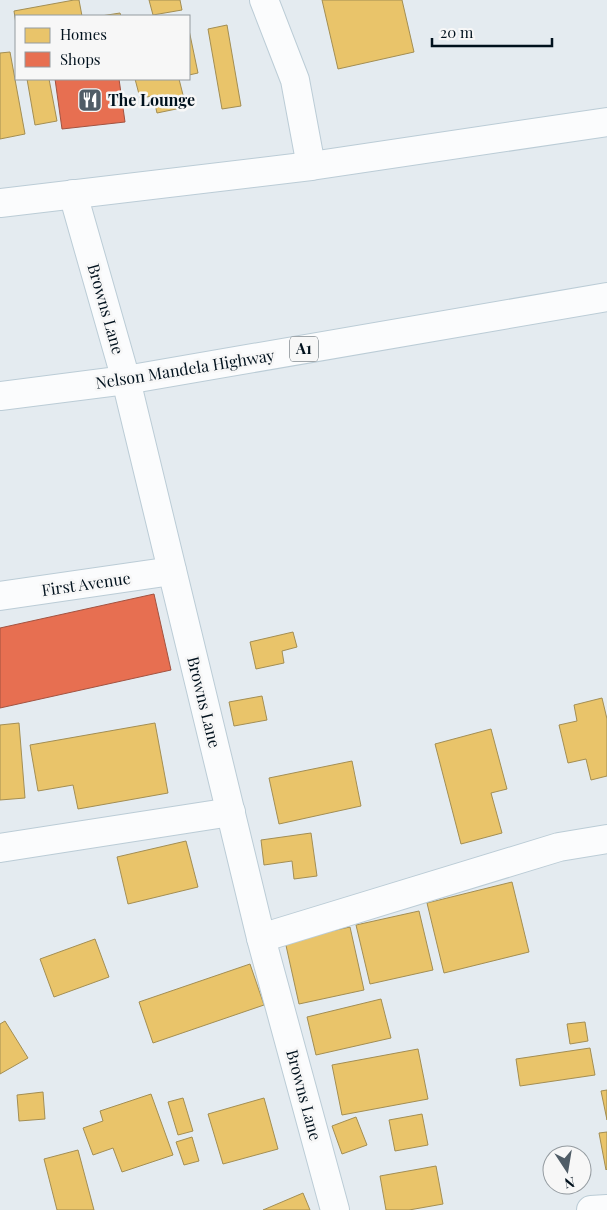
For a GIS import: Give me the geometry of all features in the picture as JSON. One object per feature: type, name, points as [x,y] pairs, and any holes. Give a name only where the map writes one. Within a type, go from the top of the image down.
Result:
[{"type":"main road","points":[[264,0],[295,80],[311,166]]},
{"type":"main road","points":[[0,204],[311,166],[607,122]]},
{"type":"main road","name":"Browns Lane","points":[[74,194],[126,380],[261,938],[335,1210]]},
{"type":"main road","name":"Nelson Mandela Highway","points":[[0,396],[126,380],[607,297]]},
{"type":"main road","name":"First Avenue","points":[[0,596],[172,572]]},
{"type":"main road","points":[[0,848],[230,812]]},
{"type":"main road","points":[[261,938],[559,847],[607,839]]},
{"type":"main road","points":[[591,1210],[607,1209]]},
{"type":"building: Homes","points":[[79,0],[82,15],[15,15],[15,18],[14,11]]},
{"type":"building: Homes","points":[[149,0],[180,0],[182,10],[153,15]]},
{"type":"building: Homes","points":[[322,0],[402,0],[414,52],[338,69]]},
{"type":"building: Homes","points":[[227,25],[241,106],[222,109],[208,29]]},
{"type":"building: Homes","points":[[190,35],[198,73],[190,75]]},
{"type":"building: Homes","points":[[10,52],[25,134],[0,139],[0,53]]},
{"type":"building: Homes","points":[[27,80],[49,80],[57,121],[35,125]]},
{"type":"building: Homes","points":[[135,80],[179,80],[186,107],[157,113],[153,96],[140,98]]},
{"type":"building: Homes","points":[[293,632],[297,647],[282,651],[284,663],[256,669],[250,642]]},
{"type":"building: Homes","points":[[262,696],[267,720],[234,726],[229,702]]},
{"type":"building: Homes","points":[[602,698],[607,719],[607,776],[591,780],[586,759],[568,763],[559,725],[577,721],[574,705]]},
{"type":"building: Homes","points":[[19,723],[25,798],[0,800],[0,725]]},
{"type":"building: Homes","points":[[155,723],[168,793],[78,809],[73,785],[38,791],[30,745]]},
{"type":"building: Homes","points":[[491,729],[507,789],[491,793],[502,833],[461,844],[435,744]]},
{"type":"building: Homes","points":[[352,761],[361,806],[279,824],[269,778]]},
{"type":"building: Homes","points":[[311,833],[317,876],[294,879],[292,861],[264,865],[261,840]]},
{"type":"building: Homes","points":[[186,841],[198,887],[128,904],[117,857]]},
{"type":"building: Homes","points":[[512,882],[529,952],[444,973],[427,903]]},
{"type":"building: Homes","points":[[419,911],[433,970],[370,984],[356,925]]},
{"type":"building: Homes","points":[[350,927],[364,990],[299,1004],[285,941]]},
{"type":"building: Homes","points":[[95,939],[109,977],[54,997],[40,959]]},
{"type":"building: Homes","points":[[250,964],[264,1005],[153,1043],[139,1002]]},
{"type":"building: Homes","points":[[381,999],[391,1038],[316,1055],[307,1017]]},
{"type":"building: Homes","points":[[5,1021],[28,1058],[0,1074],[0,1024]]},
{"type":"building: Homes","points":[[585,1022],[588,1041],[570,1044],[567,1024]]},
{"type":"building: Homes","points":[[590,1048],[595,1075],[520,1086],[516,1059]]},
{"type":"building: Homes","points":[[418,1049],[428,1099],[342,1115],[332,1065]]},
{"type":"building: Homes","points":[[607,1090],[607,1120],[601,1091]]},
{"type":"building: Homes","points":[[43,1092],[45,1119],[19,1121],[17,1095]]},
{"type":"building: Homes","points":[[151,1094],[173,1155],[122,1172],[113,1148],[93,1155],[83,1128],[103,1121],[100,1111]]},
{"type":"building: Homes","points":[[183,1098],[193,1131],[178,1135],[168,1102]]},
{"type":"building: Homes","points":[[264,1098],[278,1149],[223,1164],[208,1114]]},
{"type":"building: Homes","points":[[422,1114],[428,1145],[395,1151],[389,1120]]},
{"type":"building: Homes","points":[[356,1117],[367,1145],[342,1154],[332,1126]]},
{"type":"building: Homes","points":[[607,1132],[607,1169],[606,1170],[599,1133]]},
{"type":"building: Homes","points":[[192,1137],[199,1161],[184,1165],[176,1142]]},
{"type":"building: Homes","points":[[78,1150],[94,1210],[57,1210],[44,1159]]},
{"type":"building: Homes","points":[[436,1166],[443,1204],[409,1210],[386,1210],[380,1176]]},
{"type":"building: Homes","points":[[303,1193],[310,1210],[263,1210]]},
{"type":"building: Shops","name":"The Lounge","points":[[55,80],[119,80],[125,122],[62,129]]},
{"type":"building: Shops","points":[[154,594],[171,670],[0,708],[0,628]]},
{"type":"place","name":"The Lounge","points":[[90,100]]}]
